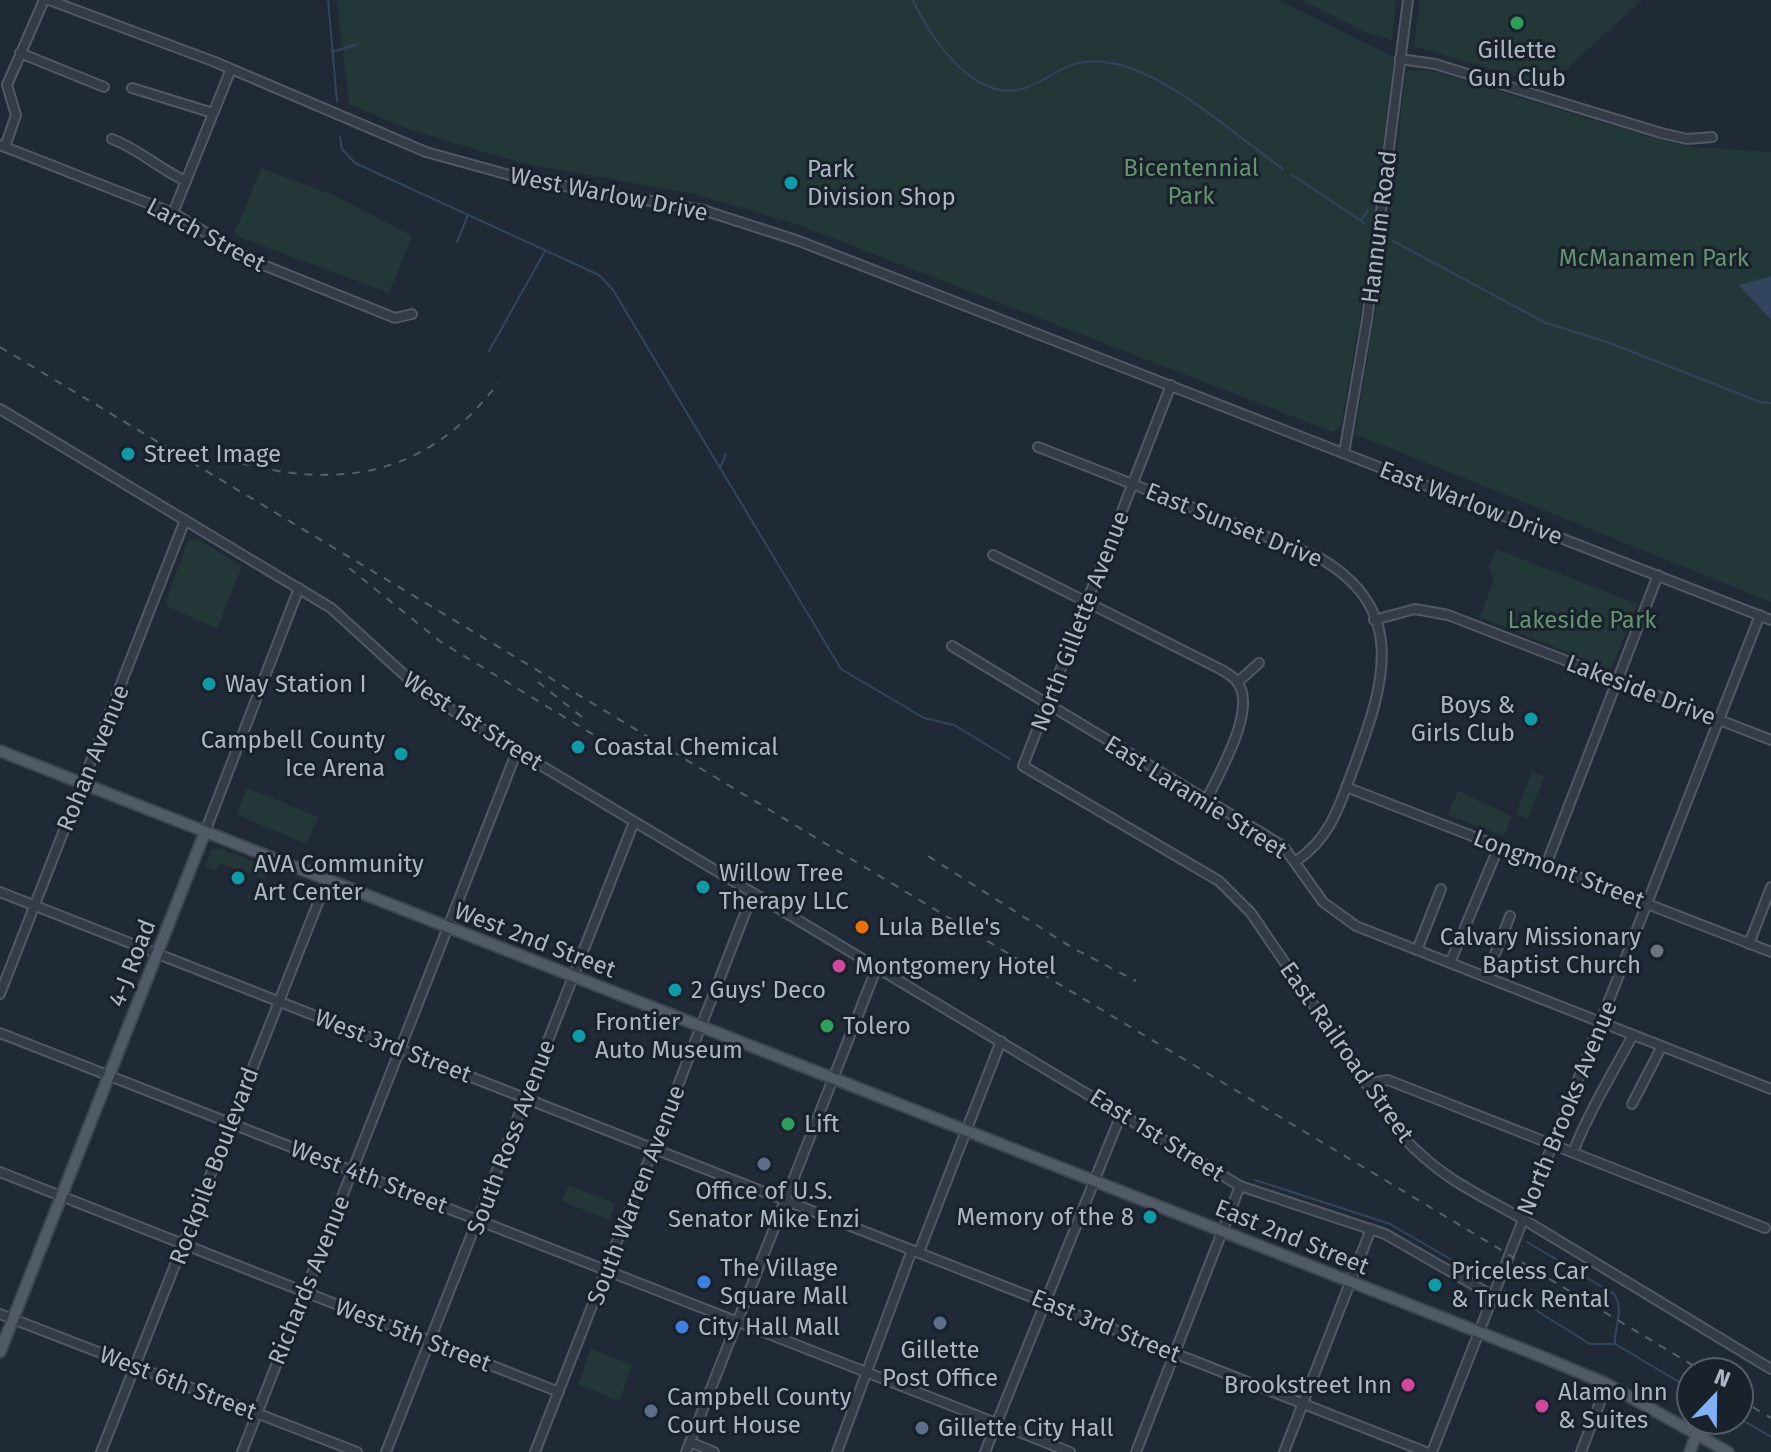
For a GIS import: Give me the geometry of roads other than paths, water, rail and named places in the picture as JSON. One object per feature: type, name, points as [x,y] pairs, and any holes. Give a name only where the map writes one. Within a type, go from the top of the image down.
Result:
[{"type":"main road","name":"West 2nd Street","points":[[0,751],[833,1078]]},
{"type":"main road","name":"4-J Road","points":[[0,1352],[205,832]]},
{"type":"main road","name":"East 2nd Street","points":[[833,1078],[1480,1332],[1607,1384],[1675,1421]]},
{"type":"main road","name":"East 2nd Street","points":[[1702,1436],[1728,1452]]},
{"type":"street","points":[[3,146],[16,115],[7,85],[46,0]]},
{"type":"street","name":"West Warlow Drive","points":[[46,0],[231,69],[391,139],[459,162],[744,221],[1171,385]]},
{"type":"street","name":"Hannum Road","points":[[1344,453],[1367,320],[1408,0]]},
{"type":"street","points":[[20,53],[104,87]]},
{"type":"street","points":[[1400,59],[1435,64],[1661,133],[1687,139],[1712,137]]},
{"type":"street","points":[[173,213],[231,69]]},
{"type":"street","points":[[132,88],[176,99],[213,113]]},
{"type":"street","points":[[112,139],[140,150],[173,176],[186,181]]},
{"type":"street","name":"Larch Street","points":[[3,146],[173,213],[278,273],[395,318],[412,314]]},
{"type":"street","name":"East Warlow Drive","points":[[1171,385],[1771,620]]},
{"type":"street","name":"North Gillette Avenue","points":[[1023,766],[1171,385]]},
{"type":"street","name":"West 1st Street","points":[[0,409],[344,617],[422,691],[877,967]]},
{"type":"street","name":"East Sunset Drive","points":[[1038,447],[1316,556],[1342,571],[1362,589],[1380,640],[1382,680],[1331,830],[1314,849],[1296,861]]},
{"type":"street","name":"Rohan Avenue","points":[[0,994],[185,520]]},
{"type":"street","points":[[993,555],[1222,670],[1238,682],[1244,700],[1241,720],[1207,799]]},
{"type":"street","points":[[1546,865],[1658,575]]},
{"type":"street","name":"4-J Road","points":[[205,832],[299,588]]},
{"type":"street","name":"Lakeside Drive","points":[[1374,620],[1392,613],[1430,610],[1771,740]]},
{"type":"street","name":"North Brooks Avenue","points":[[1429,1452],[1480,1332],[1760,615]]},
{"type":"street","name":"East Laramie Street","points":[[952,646],[1283,846],[1323,902],[1337,916],[1771,1089]]},
{"type":"street","points":[[1238,682],[1259,663]]},
{"type":"street","name":"Richards Avenue","points":[[242,1452],[517,751]]},
{"type":"street","name":"East Railroad Street","points":[[1023,766],[1219,881],[1251,913],[1366,1084],[1405,1139],[1430,1166],[1453,1183],[1523,1219],[1771,1369]]},
{"type":"street","name":"Longmont Street","points":[[1346,787],[1771,952]]},
{"type":"street","name":"South Ross Avenue","points":[[386,1452],[634,822]]},
{"type":"street","points":[[1450,963],[1499,846]]},
{"type":"street","name":"Rockpile Boulevard","points":[[101,1452],[327,880]]},
{"type":"street","points":[[1749,944],[1771,887]]},
{"type":"street","points":[[1417,950],[1441,889]]},
{"type":"street","name":"West 3rd Street","points":[[0,892],[786,1200]]},
{"type":"street","name":"South Warren Avenue","points":[[535,1452],[753,893]]},
{"type":"street","points":[[1486,977],[1510,916]]},
{"type":"street","points":[[686,1452],[877,967]]},
{"type":"street","name":"East 1st Street","points":[[877,967],[1122,1112],[1240,1186],[1371,1229],[1493,1296]]},
{"type":"street","name":"West 4th Street","points":[[0,1033],[1070,1452]]},
{"type":"street","points":[[1573,1152],[1593,1102],[1603,1092],[1633,1035]]},
{"type":"street","points":[[837,1452],[1001,1041]]},
{"type":"street","points":[[1632,1104],[1662,1046]]},
{"type":"street","points":[[1366,1084],[1388,1080],[1765,1228]]},
{"type":"street","points":[[985,1452],[1122,1112]]},
{"type":"street","name":"West 5th Street","points":[[0,1172],[559,1392]]},
{"type":"street","points":[[1136,1452],[1240,1186]]},
{"type":"street","name":"East 3rd Street","points":[[786,1200],[1429,1452]]},
{"type":"street","points":[[1284,1452],[1371,1229]]},
{"type":"street","name":"West 6th Street","points":[[0,1314],[357,1452]]},
{"type":"street","points":[[1581,1452],[1607,1384]]},
{"type":"street","points":[[690,1442],[714,1452]]},
{"type":"water","points":[[1771,276],[1771,320],[1739,285]]},
{"type":"waterway","points":[[328,0],[337,101]]},
{"type":"waterway","points":[[913,0],[943,49],[972,77],[989,87],[1007,91],[1025,88],[1073,64],[1084,62],[1111,63],[1133,69],[1178,92],[1283,169]]},
{"type":"waterway","points":[[332,52],[358,44]]},
{"type":"waterway","points":[[340,137],[342,149],[355,163],[599,275],[613,290],[841,669],[924,718],[954,725],[1010,759]]},
{"type":"waterway","points":[[1292,175],[1364,223]]},
{"type":"waterway","points":[[1361,221],[1368,210]]},
{"type":"waterway","points":[[457,242],[468,215]]},
{"type":"waterway","points":[[1393,241],[1546,323],[1607,342],[1760,402],[1771,403]]},
{"type":"waterway","points":[[489,351],[545,251]]},
{"type":"waterway","points":[[720,468],[726,454]]},
{"type":"waterway","points":[[1255,1180],[1390,1224],[1486,1280]]},
{"type":"waterway","points":[[1527,1242],[1614,1294],[1619,1306],[1615,1344],[1675,1380]]},
{"type":"waterway","points":[[1505,1291],[1590,1344],[1613,1344]]},
{"type":"waterway","points":[[1755,1428],[1771,1437]]},
{"type":"railway","points":[[0,347],[1677,1356]]},
{"type":"railway","points":[[226,459],[304,474],[341,474],[376,469],[409,458],[440,440],[470,415],[498,383]]},
{"type":"railway","points":[[349,568],[441,642],[612,746]]},
{"type":"railway","points":[[538,682],[582,717]]},
{"type":"railway","points":[[928,856],[1071,947],[1136,981]]},
{"type":"railway","points":[[1755,1408],[1771,1418]]},
{"type":"place","name":"Gillette Gun Club","points":[[1517,23]]},
{"type":"place","name":"Park Division Shop","points":[[791,183]]},
{"type":"place","name":"Street Image","points":[[128,454]]},
{"type":"place","name":"Way Station I","points":[[209,684]]},
{"type":"place","name":"Boys & Girls Club","points":[[1531,719]]},
{"type":"place","name":"Coastal Chemical","points":[[578,747]]},
{"type":"place","name":"Campbell County Ice Arena","points":[[401,754]]},
{"type":"place","name":"AVA Community Art Center","points":[[238,878]]},
{"type":"place","name":"Willow Tree Therapy LLC","points":[[703,887]]},
{"type":"place","name":"Lula Belle's","points":[[862,927]]},
{"type":"place","name":"Calvary Missionary Baptist Church","points":[[1657,951]]},
{"type":"place","name":"Montgomery Hotel","points":[[839,966]]},
{"type":"place","name":"2 Guys' Deco","points":[[675,990]]},
{"type":"place","name":"Tolero","points":[[827,1026]]},
{"type":"place","name":"Frontier Auto Museum","points":[[579,1036]]},
{"type":"place","name":"Lift","points":[[788,1124]]},
{"type":"place","name":"Office of U.S. Senator Mike Enzi","points":[[764,1164]]},
{"type":"place","name":"Memory of the 8","points":[[1150,1217]]},
{"type":"place","name":"The Village Square Mall","points":[[704,1282]]},
{"type":"place","name":"Priceless Car & Truck Rental","points":[[1435,1285]]},
{"type":"place","name":"Gillette Post Office","points":[[940,1323]]},
{"type":"place","name":"City Hall Mall","points":[[682,1327]]},
{"type":"place","name":"Brookstreet Inn","points":[[1408,1385]]},
{"type":"place","name":"Alamo Inn & Suites","points":[[1542,1406]]},
{"type":"place","name":"Campbell County Court House","points":[[651,1411]]},
{"type":"place","name":"Gillette City Hall","points":[[922,1428]]},
{"type":"park label","name":"Bicentennial Park","points":[[1191,182]]},
{"type":"park label","name":"McManamen Park","points":[[1654,258]]},
{"type":"park label","name":"Lakeside Park","points":[[1582,620]]}]
